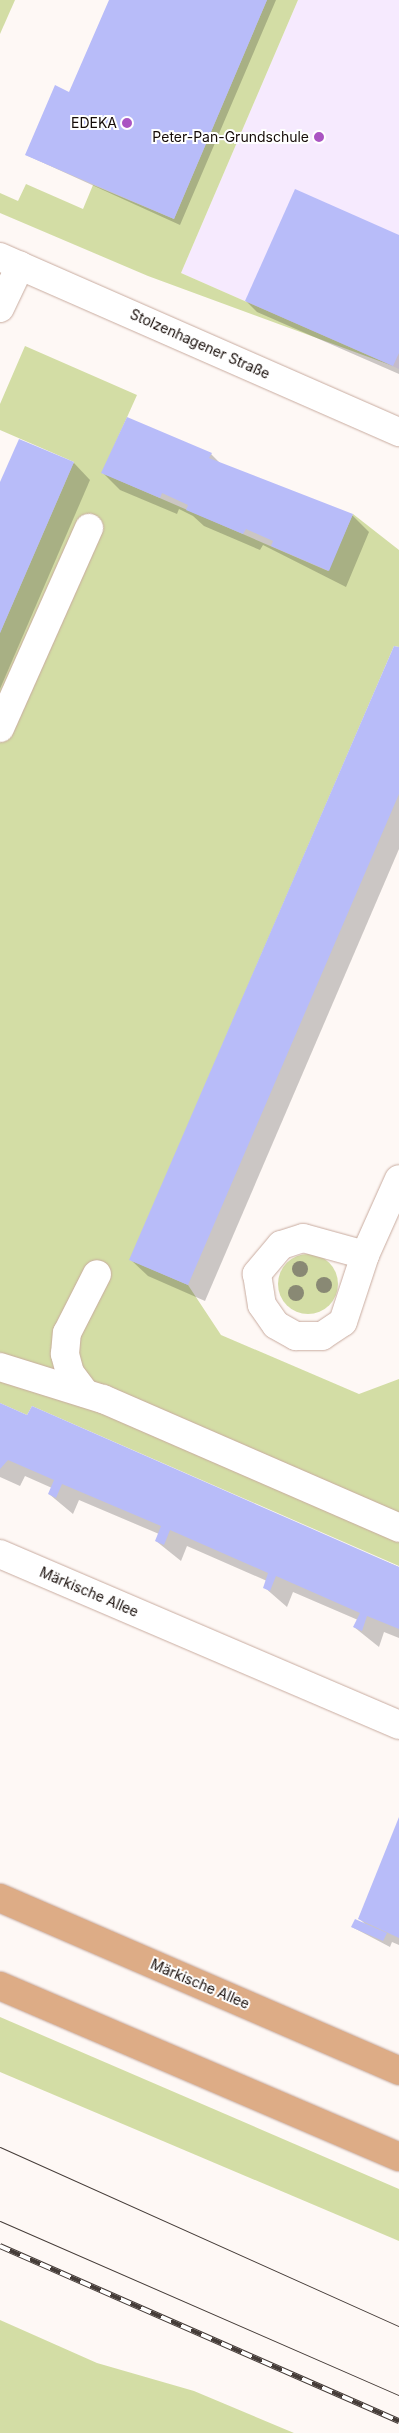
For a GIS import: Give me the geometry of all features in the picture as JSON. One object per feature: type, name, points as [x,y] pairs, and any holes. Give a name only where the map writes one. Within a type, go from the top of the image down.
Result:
[{"type":"main road","name":"Märkische Allee","points":[[0,1898],[399,2071]]},
{"type":"main road","points":[[0,1986],[399,2157]]},
{"type":"street","points":[[0,308],[10,261]]},
{"type":"street","name":"Stolzenhagener Straße","points":[[10,261],[399,432]]},
{"type":"street","points":[[0,728],[88,528]]},
{"type":"street","points":[[365,1255],[399,1179]]},
{"type":"street","points":[[85,1393],[70,1373],[65,1354],[67,1333],[97,1274]]},
{"type":"street","points":[[0,1367],[85,1393],[399,1528]]},
{"type":"street","name":"Märkische Allee","points":[[0,1554],[399,1725]]},
{"type":"shaded area","name":"Peter-Pan-Grundschule","points":[[298,0],[399,0],[399,369],[181,273]]},
{"type":"green space","points":[[0,0],[15,0],[0,34]]},
{"type":"green space","points":[[267,0],[298,0],[181,273],[393,366],[148,276],[0,213],[0,193],[18,201],[26,184],[83,209],[93,185],[174,219]]},
{"type":"green space","points":[[25,346],[137,395],[102,473],[328,571],[353,514],[399,550],[399,647],[394,646],[130,1260],[188,1285],[221,1335],[359,1394],[399,1379],[399,1566],[32,1406],[27,1415],[0,1403],[0,633],[74,462],[0,430],[0,404]]},
{"type":"green space","points":[[302,1254],[314,1254],[330,1262],[336,1272],[338,1284],[336,1296],[330,1306],[314,1314],[302,1314],[286,1306],[278,1290],[278,1278],[286,1262]]},
{"type":"green space","points":[[0,2017],[399,2189],[399,2241],[0,2072]]},
{"type":"green space","points":[[0,2320],[97,2363],[194,2391],[294,2433],[0,2433]]},
{"type":"building","name":"EDEKA","points":[[109,0],[267,0],[174,219],[25,155],[55,85],[69,92]]},
{"type":"building","points":[[295,189],[399,235],[399,353],[393,366],[245,301]]},
{"type":"building","points":[[127,417],[212,453],[209,458],[353,514],[329,571],[271,546],[273,541],[246,529],[243,534],[186,510],[188,505],[162,493],[160,498],[101,473]]},
{"type":"building","points":[[19,439],[74,462],[0,633],[0,482]]},
{"type":"building","points":[[394,646],[399,647],[399,794],[188,1285],[129,1260]]},
{"type":"building","points":[[0,1403],[27,1415],[32,1406],[399,1567],[399,1629],[367,1616],[362,1631],[353,1627],[360,1613],[276,1576],[270,1591],[263,1588],[268,1573],[170,1530],[164,1545],[155,1541],[161,1526],[62,1484],[56,1498],[48,1494],[54,1480],[8,1460],[0,1469]]},
{"type":"building","points":[[399,1817],[399,1938],[358,1919]]},
{"type":"building","points":[[355,1919],[387,1933],[383,1941],[351,1927]]},
{"type":"tram line","points":[[0,2147],[399,2326]]},
{"type":"tram line","points":[[0,2221],[399,2395]]},
{"type":"railway","points":[[0,2246],[399,2421]]},
{"type":"place","name":"EDEKA","points":[[127,123]]},
{"type":"place","name":"Peter-Pan-Grundschule","points":[[319,137]]}]
